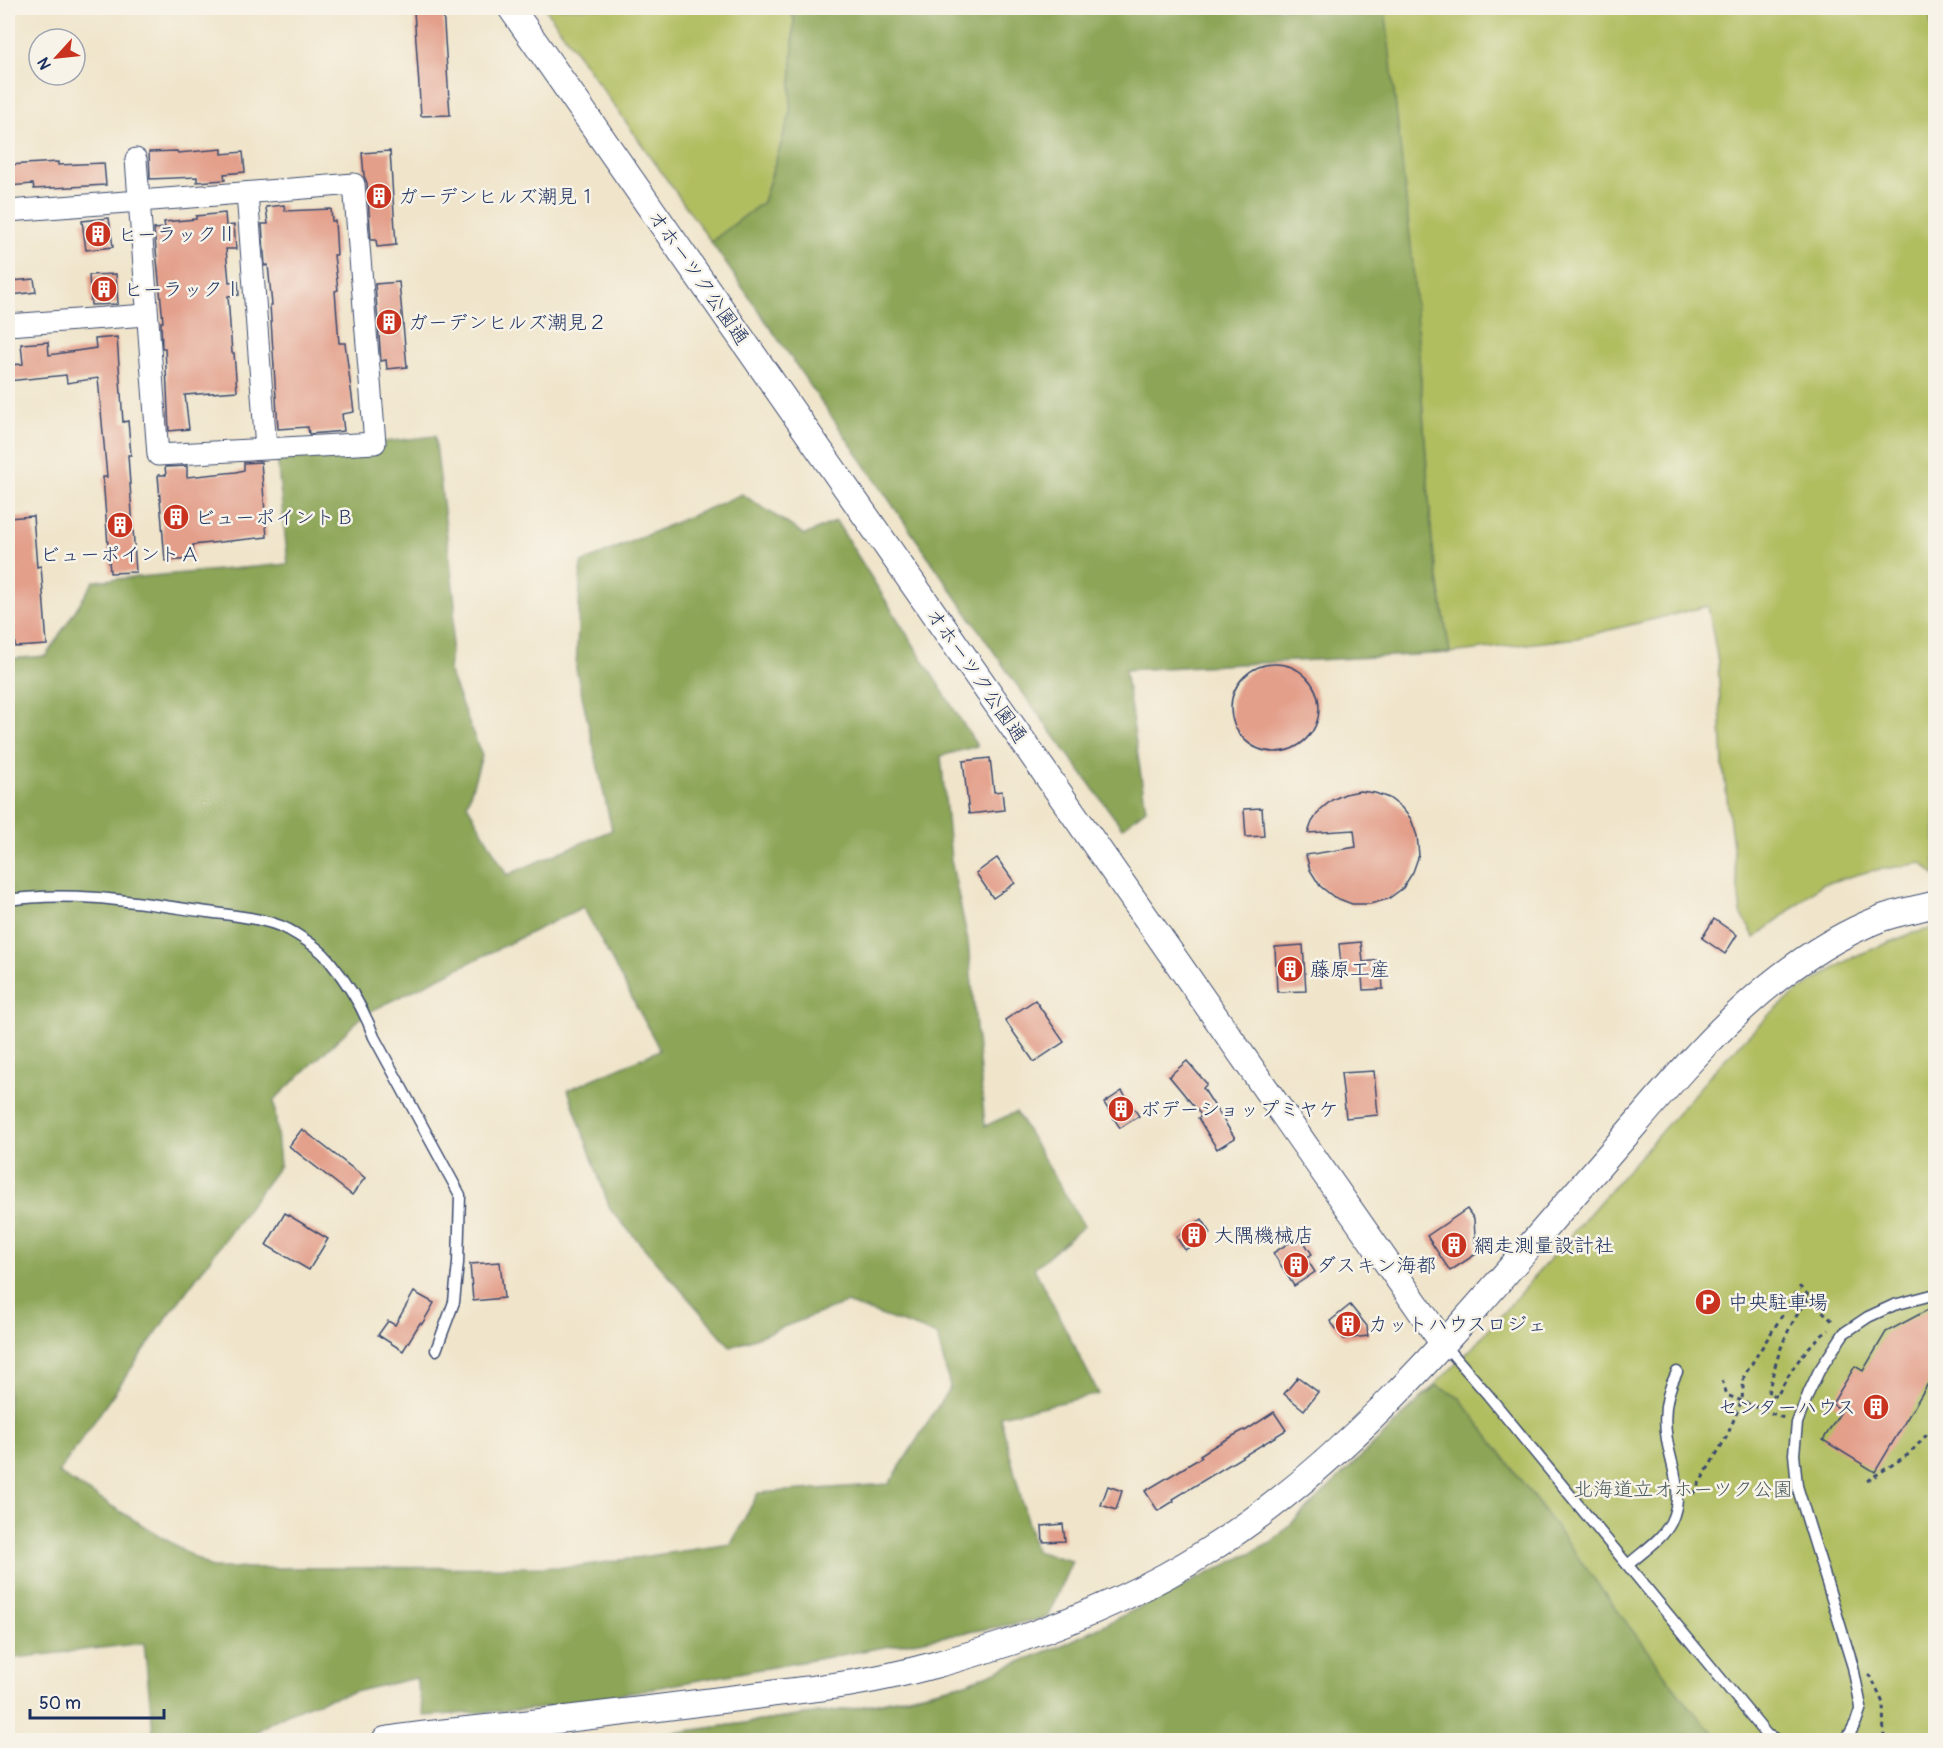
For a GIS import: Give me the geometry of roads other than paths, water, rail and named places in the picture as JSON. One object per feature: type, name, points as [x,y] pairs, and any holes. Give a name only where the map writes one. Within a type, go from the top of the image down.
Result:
[{"type":"street","name":"オホーツク公園通","points":[[511,8],[1443,1343]]},
{"type":"street","points":[[8,211],[139,201],[247,193],[354,184],[375,443],[158,455],[146,315],[139,201],[136,159]]},
{"type":"street","points":[[247,193],[266,448]]},
{"type":"street","points":[[8,325],[146,315]]},
{"type":"street","points":[[385,1740],[855,1683],[974,1654],[1048,1629],[1122,1599],[1161,1580],[1258,1517],[1311,1476],[1370,1421],[1443,1343],[1703,1047],[1754,997],[1789,969],[1836,939],[1884,917],[1935,904]]},
{"type":"lane","points":[[8,900],[25,897],[112,898],[267,922],[294,932],[327,957],[365,1014],[374,1037],[460,1196],[454,1302],[435,1350]]},
{"type":"lane","points":[[1844,1740],[1856,1722],[1861,1707],[1852,1667],[1797,1486],[1794,1454],[1797,1423],[1819,1371],[1844,1333],[1868,1317],[1894,1305],[1935,1294]]},
{"type":"lane","points":[[1443,1343],[1767,1735],[1778,1740]]},
{"type":"lane","points":[[1628,1565],[1658,1539],[1670,1524],[1679,1501],[1676,1473],[1667,1440],[1666,1412],[1669,1387],[1677,1372]]},
{"type":"place","name":"ガーデンヒルズ潮見１","points":[[379,196]]},
{"type":"place","name":"ヒーラックⅡ","points":[[98,234]]},
{"type":"place","name":"ヒーラックⅠ","points":[[104,289]]},
{"type":"place","name":"ガーデンヒルズ潮見２","points":[[389,322]]},
{"type":"place","name":"ビューポイントＢ","points":[[176,517]]},
{"type":"place","name":"ビューポイントＡ","points":[[120,525]]},
{"type":"place","name":"藤原工産","points":[[1290,969]]},
{"type":"place","name":"ボデーショップミヤケ","points":[[1121,1109]]},
{"type":"place","name":"大隅機械店","points":[[1194,1235]]},
{"type":"place","name":"網走測量設計社","points":[[1454,1245]]},
{"type":"place","name":"ダスキン海都","points":[[1296,1265]]},
{"type":"place","name":"中央駐車場","points":[[1708,1302]]},
{"type":"place","name":"カットハウスロジェ","points":[[1348,1324]]},
{"type":"place","name":"センターハウス","points":[[1876,1407]]},
{"type":"park label","name":"北海道立オホーツク公園","points":[[1683,1489]]}]
